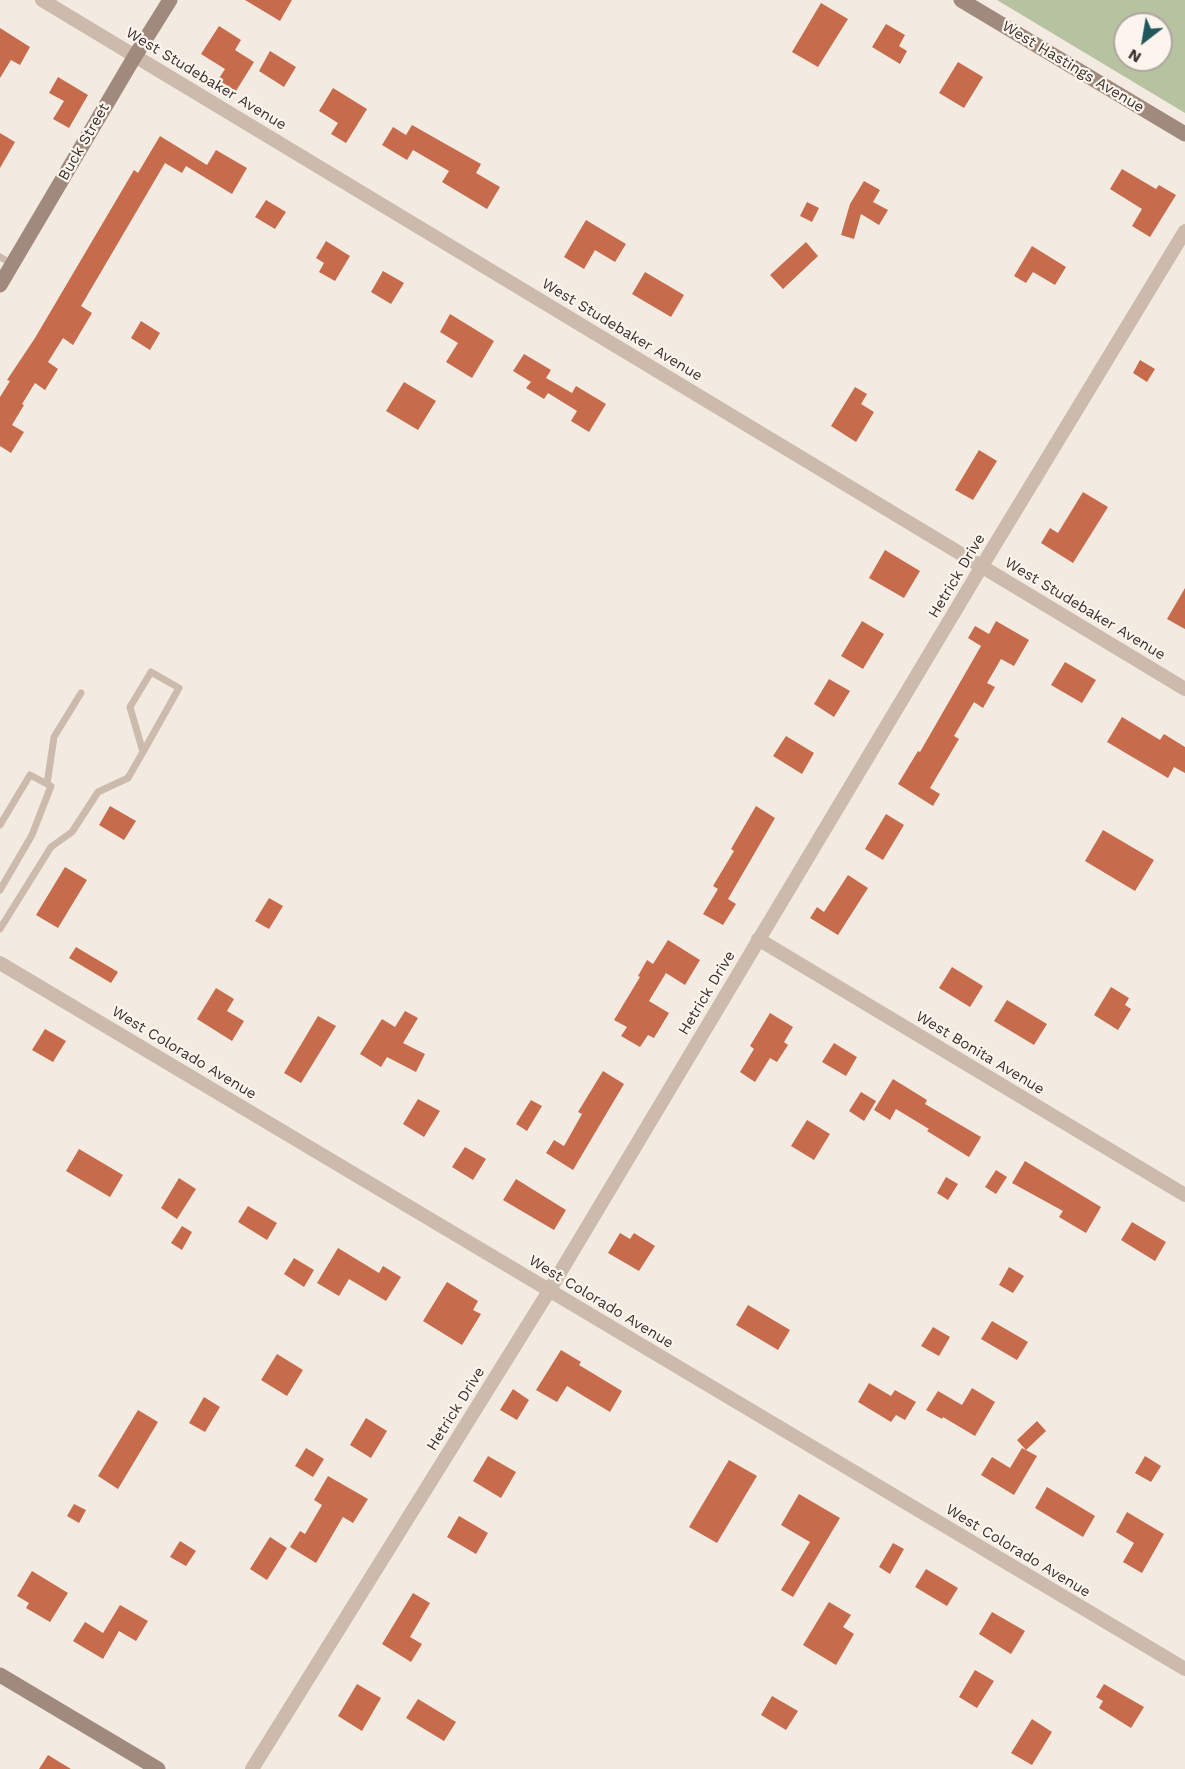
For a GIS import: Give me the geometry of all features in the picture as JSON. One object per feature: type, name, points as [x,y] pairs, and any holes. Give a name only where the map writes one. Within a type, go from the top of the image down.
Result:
[{"type":"street","name":"West Studebaker Avenue","points":[[42,0],[1185,689]]},
{"type":"street","name":"Buck Street","points":[[0,285],[6,260],[170,0]]},
{"type":"street","name":"West Hastings Avenue","points":[[961,0],[1185,134]]},
{"type":"street","name":"Hetrick Drive","points":[[252,1769],[549,1291],[758,939],[1185,231]]},
{"type":"street","name":"West Bonita Avenue","points":[[758,939],[1185,1196]]},
{"type":"street","name":"West Colorado Avenue","points":[[0,963],[1185,1669]]},
{"type":"street","points":[[0,1675],[158,1769]]},
{"type":"lane","points":[[0,929],[51,847],[72,832],[98,792],[128,778],[143,752],[179,688],[151,672],[130,707],[143,752]]},
{"type":"lane","points":[[47,784],[54,737],[81,693]]},
{"type":"lane","points":[[0,825],[30,775],[51,786],[32,835],[0,890]]},
{"type":"green space","points":[[997,0],[1185,0],[1185,113],[1117,72],[1173,72],[1173,12],[1113,12],[1113,70]]},
{"type":"building","points":[[245,0],[292,0],[280,21]]},
{"type":"building","points":[[821,3],[848,19],[818,67],[792,52]]},
{"type":"building","points":[[886,24],[905,35],[899,46],[907,51],[900,64],[872,47]]},
{"type":"building","points":[[219,26],[241,40],[235,50],[254,62],[236,91],[218,80],[225,69],[201,54]]},
{"type":"building","points":[[0,28],[30,47],[20,65],[11,60],[0,78]]},
{"type":"building","points":[[270,51],[296,67],[284,87],[259,71]]},
{"type":"building","points":[[958,62],[983,77],[964,108],[939,93]]},
{"type":"building","points":[[58,77],[88,95],[69,128],[53,119],[64,101],[49,93]]},
{"type":"building","points":[[333,88],[367,109],[346,143],[331,134],[338,123],[319,111]]},
{"type":"building","points":[[412,125],[481,164],[476,173],[500,187],[487,209],[442,182],[449,171],[413,150],[407,160],[382,145],[393,127],[406,135]]},
{"type":"building","points":[[0,133],[15,142],[0,168]]},
{"type":"building","points":[[160,136],[207,165],[216,150],[247,168],[232,194],[186,166],[182,173],[165,163],[81,306],[92,313],[73,345],[63,338],[48,362],[58,369],[45,390],[35,383],[22,404],[24,405],[12,425],[24,432],[11,453],[0,446],[0,397],[10,381],[7,380],[35,338],[134,170],[138,173]]},
{"type":"building","points":[[1122,169],[1156,189],[1159,185],[1176,195],[1150,237],[1132,226],[1142,209],[1110,189]]},
{"type":"building","points":[[864,181],[880,190],[873,202],[888,210],[879,225],[861,214],[854,239],[841,235],[850,204]]},
{"type":"building","points":[[266,200],[286,212],[275,229],[255,217]]},
{"type":"building","points":[[807,202],[819,208],[812,222],[800,216]]},
{"type":"building","points":[[586,220],[626,244],[615,262],[595,250],[584,269],[564,257]]},
{"type":"building","points":[[326,241],[350,256],[335,281],[319,272],[324,263],[316,258]]},
{"type":"building","points":[[806,242],[818,256],[783,289],[770,275]]},
{"type":"building","points":[[1032,246],[1066,267],[1055,285],[1033,272],[1026,283],[1014,276]]},
{"type":"building","points":[[383,271],[404,283],[391,304],[371,292]]},
{"type":"building","points":[[645,272],[684,295],[671,317],[632,294]]},
{"type":"building","points":[[450,314],[494,341],[472,378],[446,362],[458,343],[440,332]]},
{"type":"building","points":[[141,321],[160,333],[150,350],[131,338]]},
{"type":"building","points":[[524,354],[551,370],[546,378],[572,393],[576,386],[606,404],[589,432],[571,421],[577,411],[548,393],[544,399],[526,388],[531,382],[513,371]]},
{"type":"building","points":[[1140,360],[1155,369],[1147,382],[1133,373]]},
{"type":"building","points":[[404,382],[436,401],[418,430],[386,411]]},
{"type":"building","points":[[855,387],[867,394],[861,404],[874,412],[856,442],[831,426]]},
{"type":"building","points":[[979,450],[997,461],[973,500],[955,490]]},
{"type":"building","points":[[1083,492],[1108,507],[1073,563],[1041,543],[1050,528],[1058,533]]},
{"type":"building","points":[[885,550],[920,571],[904,598],[869,578]]},
{"type":"building","points":[[1185,588],[1185,629],[1167,619]]},
{"type":"building","points":[[862,621],[884,634],[863,669],[841,656]]},
{"type":"building","points":[[996,621],[1029,640],[1014,666],[1001,659],[987,683],[995,687],[983,708],[974,702],[954,736],[959,739],[930,788],[940,794],[933,806],[898,784],[918,751],[920,752],[981,646],[968,638],[975,626],[989,634]]},
{"type":"building","points":[[1065,662],[1096,680],[1082,703],[1051,685]]},
{"type":"building","points":[[829,679],[850,691],[834,717],[814,704]]},
{"type":"building","points":[[1122,717],[1160,740],[1164,734],[1185,747],[1185,773],[1174,767],[1168,778],[1107,742]]},
{"type":"building","points":[[786,736],[814,753],[802,774],[773,756]]},
{"type":"building","points":[[110,806],[136,821],[124,840],[99,825]]},
{"type":"building","points":[[756,806],[775,818],[728,899],[736,904],[723,925],[703,914],[718,889],[713,886],[734,851],[731,849]]},
{"type":"building","points":[[886,814],[904,825],[883,860],[865,849]]},
{"type":"building","points":[[1103,830],[1154,860],[1135,891],[1085,861]]},
{"type":"building","points":[[65,867],[87,880],[58,928],[36,915]]},
{"type":"building","points":[[848,875],[868,888],[838,935],[810,918],[817,907],[824,912]]},
{"type":"building","points":[[269,898],[283,906],[269,929],[255,921]]},
{"type":"building","points":[[668,940],[700,960],[685,985],[666,973],[649,1001],[669,1013],[654,1038],[648,1035],[640,1047],[621,1036],[627,1027],[614,1020],[640,977],[638,976],[647,960],[653,964]]},
{"type":"building","points":[[76,947],[118,972],[111,983],[69,958]]},
{"type":"building","points":[[952,967],[983,986],[970,1007],[939,988]]},
{"type":"building","points":[[1111,987],[1129,998],[1125,1005],[1131,1009],[1118,1030],[1094,1015]]},
{"type":"building","points":[[216,988],[234,999],[227,1011],[244,1021],[232,1041],[197,1019]]},
{"type":"building","points":[[1007,1000],[1047,1024],[1034,1045],[994,1021]]},
{"type":"building","points":[[405,1011],[418,1018],[403,1043],[425,1054],[416,1072],[387,1057],[381,1067],[360,1054],[382,1019],[395,1027]]},
{"type":"building","points":[[770,1013],[793,1027],[784,1042],[788,1045],[777,1062],[770,1058],[755,1082],[740,1072],[754,1049],[750,1046]]},
{"type":"building","points":[[318,1016],[336,1026],[301,1083],[284,1073]]},
{"type":"building","points":[[45,1029],[66,1041],[53,1062],[32,1050]]},
{"type":"building","points":[[834,1043],[857,1057],[846,1076],[822,1062]]},
{"type":"building","points":[[603,1071],[624,1084],[573,1170],[546,1153],[554,1140],[564,1146],[582,1114],[578,1112]]},
{"type":"building","points":[[893,1079],[927,1100],[925,1104],[981,1137],[969,1157],[896,1109],[890,1120],[874,1110]]},
{"type":"building","points":[[861,1092],[876,1101],[864,1121],[849,1111]]},
{"type":"building","points":[[418,1099],[440,1111],[424,1137],[403,1124]]},
{"type":"building","points":[[531,1100],[542,1106],[527,1131],[516,1124]]},
{"type":"building","points":[[807,1120],[830,1134],[814,1160],[791,1146]]},
{"type":"building","points":[[465,1147],[486,1159],[473,1180],[452,1167]]},
{"type":"building","points":[[79,1149],[123,1175],[110,1197],[66,1171]]},
{"type":"building","points":[[1025,1161],[1101,1207],[1086,1233],[1059,1217],[1063,1211],[1012,1183]]},
{"type":"building","points":[[996,1170],[1007,1177],[996,1194],[985,1187]]},
{"type":"building","points":[[946,1177],[958,1184],[948,1200],[937,1193]]},
{"type":"building","points":[[179,1178],[196,1189],[177,1219],[161,1208]]},
{"type":"building","points":[[516,1179],[566,1210],[554,1230],[503,1200]]},
{"type":"building","points":[[248,1206],[277,1223],[267,1240],[238,1222]]},
{"type":"building","points":[[1132,1222],[1166,1242],[1155,1261],[1121,1240]]},
{"type":"building","points":[[182,1226],[192,1232],[182,1250],[171,1243]]},
{"type":"building","points":[[620,1233],[630,1239],[634,1233],[655,1246],[639,1271],[608,1253]]},
{"type":"building","points":[[338,1248],[379,1273],[383,1266],[401,1277],[386,1301],[349,1279],[339,1296],[317,1283]]},
{"type":"building","points":[[294,1258],[314,1270],[304,1287],[284,1274]]},
{"type":"building","points":[[1009,1267],[1024,1276],[1013,1293],[999,1285]]},
{"type":"building","points":[[447,1282],[478,1301],[473,1310],[481,1314],[462,1345],[423,1321]]},
{"type":"building","points":[[748,1305],[790,1330],[778,1350],[736,1325]]},
{"type":"building","points":[[992,1321],[1028,1342],[1017,1360],[981,1339]]},
{"type":"building","points":[[933,1327],[950,1337],[939,1356],[921,1346]]},
{"type":"building","points":[[561,1350],[581,1362],[579,1365],[622,1391],[610,1412],[567,1386],[557,1402],[536,1390]]},
{"type":"building","points":[[277,1354],[303,1370],[287,1396],[261,1380]]},
{"type":"building","points":[[869,1383],[891,1396],[895,1390],[916,1402],[905,1420],[896,1415],[891,1422],[858,1402]]},
{"type":"building","points":[[972,1388],[995,1402],[975,1436],[926,1410],[938,1391],[962,1405]]},
{"type":"building","points":[[513,1389],[529,1400],[517,1420],[500,1410]]},
{"type":"building","points":[[204,1397],[220,1407],[205,1432],[189,1423]]},
{"type":"building","points":[[138,1410],[158,1422],[118,1489],[98,1476]]},
{"type":"building","points":[[366,1418],[387,1431],[371,1458],[350,1445]]},
{"type":"building","points":[[1037,1421],[1046,1431],[1026,1450],[1017,1440]]},
{"type":"building","points":[[306,1448],[324,1459],[313,1477],[295,1466]]},
{"type":"building","points":[[1022,1448],[1037,1456],[1014,1495],[981,1475],[992,1457],[1010,1468]]},
{"type":"building","points":[[488,1456],[516,1472],[501,1498],[473,1481]]},
{"type":"building","points":[[1145,1456],[1161,1466],[1151,1482],[1135,1473]]},
{"type":"building","points":[[729,1460],[757,1476],[717,1543],[689,1527]]},
{"type":"building","points":[[328,1476],[368,1499],[353,1523],[343,1517],[316,1563],[290,1547],[300,1531],[305,1534],[322,1505],[314,1500]]},
{"type":"building","points":[[1047,1487],[1095,1516],[1083,1537],[1035,1508]]},
{"type":"building","points":[[799,1494],[840,1518],[793,1597],[781,1590],[810,1542],[781,1525]]},
{"type":"building","points":[[74,1504],[86,1510],[79,1523],[67,1516]]},
{"type":"building","points":[[1127,1512],[1164,1534],[1142,1573],[1123,1562],[1134,1543],[1116,1532]]},
{"type":"building","points":[[459,1516],[488,1533],[476,1554],[447,1537]]},
{"type":"building","points":[[270,1537],[287,1548],[267,1580],[250,1569]]},
{"type":"building","points":[[180,1541],[196,1551],[186,1566],[170,1557]]},
{"type":"building","points":[[893,1543],[904,1549],[890,1574],[879,1567]]},
{"type":"building","points":[[926,1569],[958,1588],[947,1606],[915,1587]]},
{"type":"building","points":[[32,1571],[68,1593],[50,1622],[26,1608],[29,1603],[17,1596]]},
{"type":"building","points":[[413,1593],[430,1603],[410,1637],[422,1644],[411,1662],[382,1644]]},
{"type":"building","points":[[829,1602],[851,1615],[843,1627],[854,1634],[836,1665],[803,1645]]},
{"type":"building","points":[[120,1605],[148,1621],[136,1641],[119,1631],[103,1659],[73,1641],[85,1622],[103,1633]]},
{"type":"building","points":[[992,1612],[1025,1631],[1011,1654],[979,1634]]},
{"type":"building","points":[[975,1670],[994,1681],[977,1708],[959,1697]]},
{"type":"building","points":[[357,1684],[381,1698],[362,1731],[338,1716]]},
{"type":"building","points":[[1104,1684],[1144,1707],[1131,1728],[1099,1708],[1103,1701],[1096,1697]]},
{"type":"building","points":[[772,1696],[798,1711],[786,1730],[761,1715]]},
{"type":"building","points":[[418,1699],[456,1722],[444,1741],[406,1718]]},
{"type":"building","points":[[1032,1719],[1052,1732],[1032,1765],[1011,1753]]},
{"type":"building","points":[[48,1755],[71,1769],[39,1769]]}]
